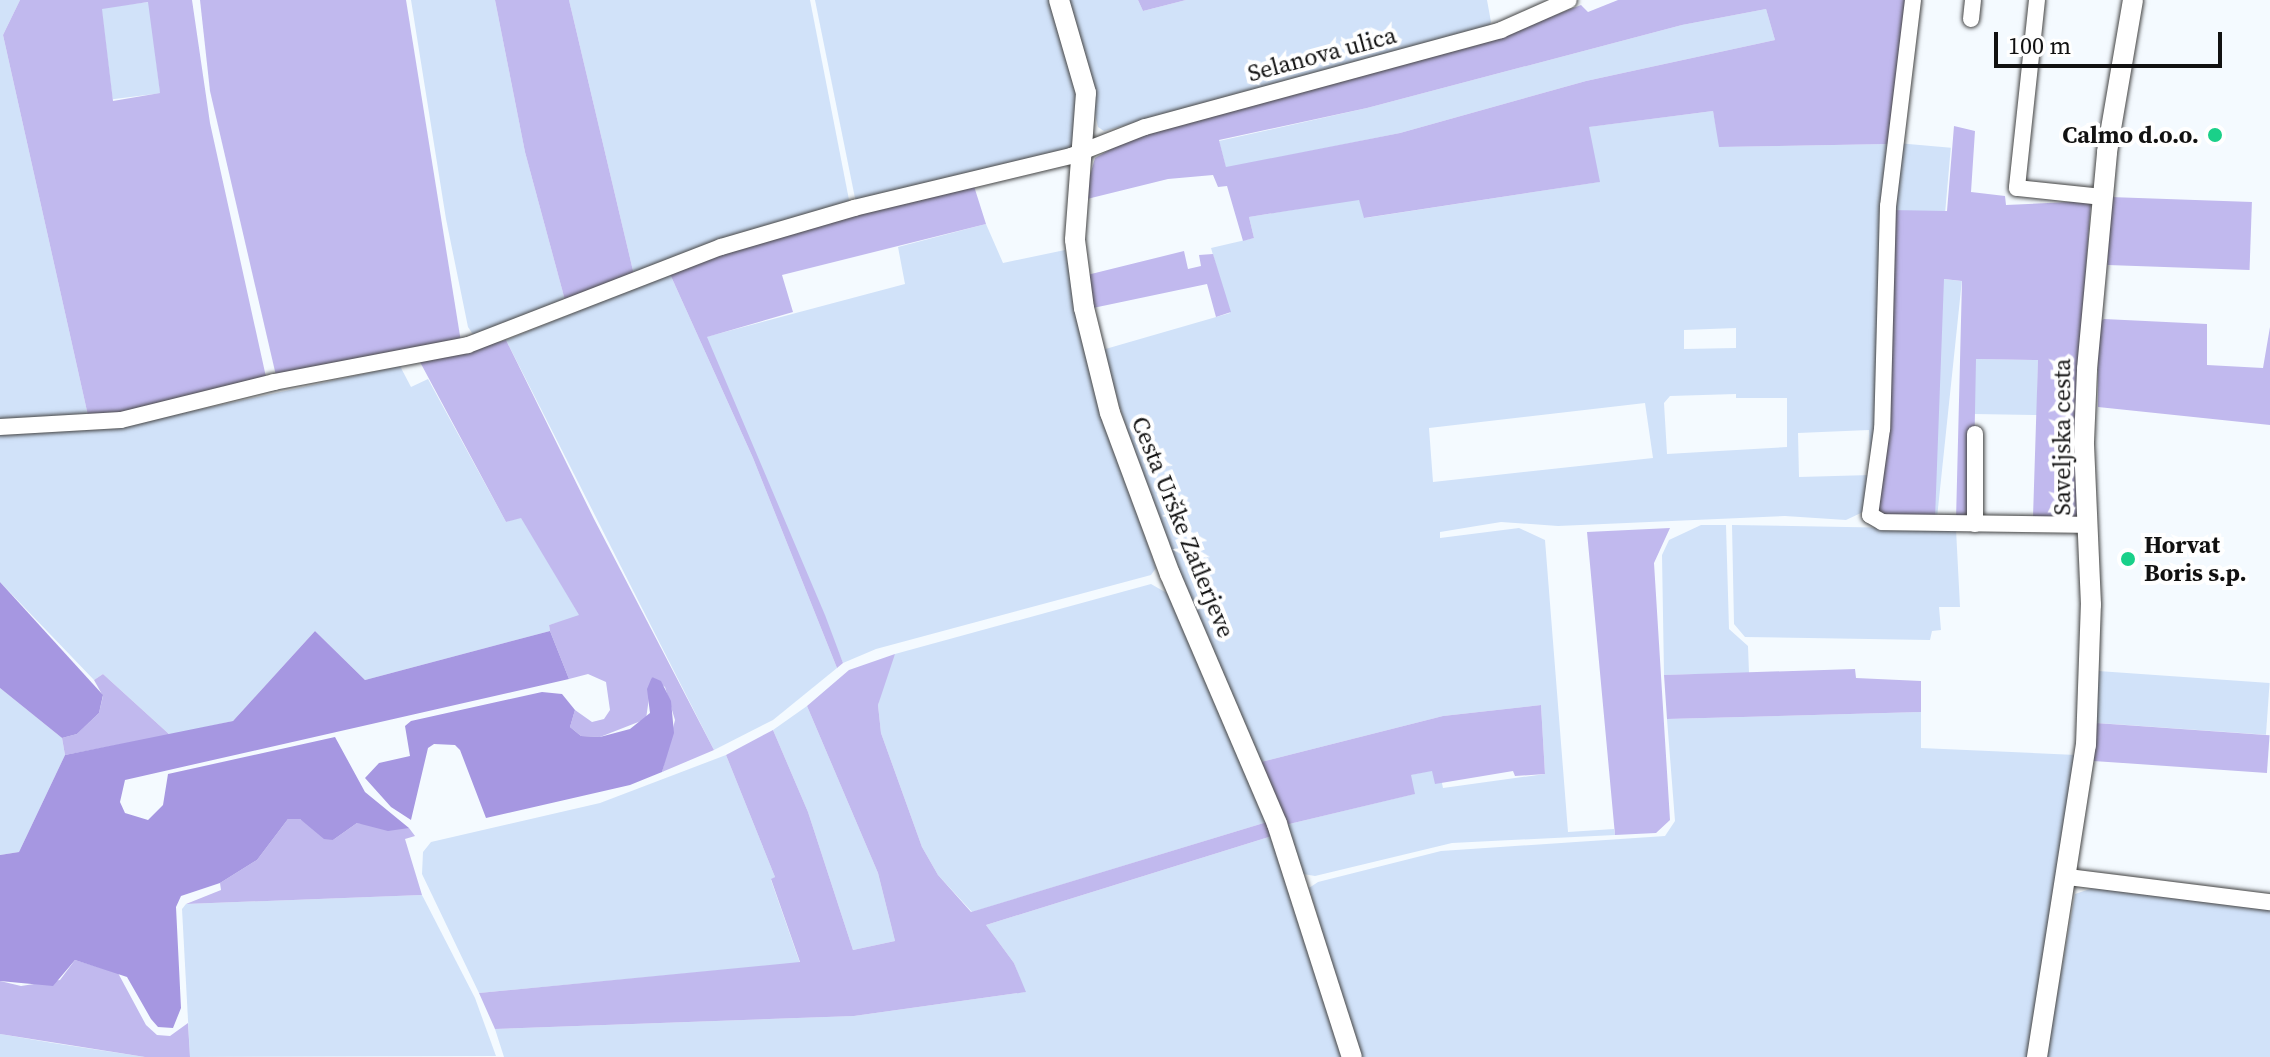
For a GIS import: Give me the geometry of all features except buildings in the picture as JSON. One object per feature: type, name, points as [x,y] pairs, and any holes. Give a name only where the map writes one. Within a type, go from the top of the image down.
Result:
[{"type":"street","name":"Cesta Urške Zatlerjeve","points":[[1059,0],[1086,93],[1086,150],[1075,240],[1084,308],[1110,413],[1166,563],[1277,824],[1352,1057]]},
{"type":"street","name":"Selanova ulica","points":[[0,427],[121,420],[274,382],[468,345],[721,247],[1086,150],[1145,127],[1501,30],[1569,0]]},
{"type":"street","points":[[1913,0],[1888,206],[1882,429],[1870,515],[1882,522],[2088,525]]},
{"type":"street","points":[[1971,19],[1973,0]]},
{"type":"street","points":[[2037,0],[2017,188],[2102,197]]},
{"type":"street","name":"Saveljska cesta","points":[[2037,1057],[2068,877],[2089,697],[2085,415],[2102,197],[2131,1]]},
{"type":"street","points":[[1975,434],[1975,524]]},
{"type":"street","points":[[2068,877],[2270,902]]},
{"type":"shaded area","points":[[0,0],[20,0],[3,35],[89,420],[0,424]]},
{"type":"shaded area","points":[[20,0],[192,0],[210,123],[266,377],[89,420],[3,35]],"holes":[[[148,2],[160,93],[113,101],[102,9]]]},
{"type":"shaded area","points":[[200,0],[406,0],[461,342],[277,380],[210,91]]},
{"type":"shaded area","points":[[411,0],[495,0],[525,152],[566,304],[476,339],[468,327],[446,219]]},
{"type":"shaded area","points":[[495,0],[569,0],[634,275],[566,304],[525,152]]},
{"type":"shaded area","points":[[569,0],[810,0],[850,205],[634,275]]},
{"type":"shaded area","points":[[815,0],[1053,0],[1075,79],[1080,120],[1072,150],[856,203]]},
{"type":"shaded area","points":[[1068,0],[1138,0],[1143,11],[1186,0],[1487,0],[1491,22],[1488,28],[1104,131],[1098,127]]},
{"type":"shaded area","points":[[1138,0],[1186,0],[1143,11]]},
{"type":"shaded area","points":[[1618,0],[1909,0],[1889,144],[1719,147],[1713,111],[1589,127],[1600,182],[1364,218],[1359,200],[1249,217],[1254,238],[1243,241],[1227,186],[1218,187],[1213,175],[1168,179],[1083,200],[1095,158],[1122,143],[1241,105],[1478,45],[1581,5],[1588,12]],"holes":[[[1766,9],[1775,40],[1586,81],[1400,133],[1226,167],[1219,140],[1367,108],[1682,25]]]},
{"type":"shaded area","points":[[149,2],[160,93],[113,99],[101,8]]},
{"type":"shaded area","points":[[1766,9],[1775,40],[1586,81],[1400,133],[1226,168],[1219,141],[1367,108],[1682,25]]},
{"type":"shaded area","points":[[1713,111],[1720,147],[1889,144],[1876,458],[1863,512],[1846,520],[1785,516],[1558,526],[1501,522],[1440,532],[1440,538],[1519,528],[1545,540],[1568,832],[1614,829],[1615,835],[1452,843],[1315,876],[1303,874],[1285,825],[1414,794],[1410,775],[1439,769],[1443,788],[1545,774],[1541,705],[1443,716],[1261,762],[1147,494],[1102,350],[1230,313],[1211,248],[1254,238],[1249,217],[1359,199],[1365,218],[1599,182],[1588,127]],"holes":[[[1736,328],[1736,348],[1684,349],[1684,330]],[[1736,394],[1736,398],[1787,398],[1787,447],[1667,454],[1664,403],[1670,396]],[[1645,403],[1653,458],[1433,482],[1429,428]],[[1869,430],[1871,475],[1799,477],[1798,433]]]},
{"type":"shaded area","points":[[1954,126],[1975,131],[1971,192],[2005,196],[2006,205],[2091,201],[2075,417],[2077,518],[2033,517],[2038,360],[1976,359],[1973,518],[1956,520],[1962,281],[1944,279],[1935,519],[1875,515],[1891,210],[1947,211]]},
{"type":"shaded area","points":[[1897,143],[1951,148],[1945,214],[1891,210]]},
{"type":"shaded area","points":[[973,183],[986,224],[782,275],[793,312],[707,337],[825,615],[843,663],[837,668],[753,458],[670,274],[723,253]]},
{"type":"shaded area","points":[[2110,197],[2252,202],[2250,270],[2108,265]]},
{"type":"shaded area","points":[[986,224],[1003,263],[1065,250],[1101,412],[1156,568],[1151,575],[876,649],[843,663],[706,337],[905,284],[898,247]]},
{"type":"shaded area","points":[[1184,251],[1188,269],[1201,266],[1199,255],[1213,254],[1231,312],[1216,317],[1207,284],[1093,308],[1087,275]]},
{"type":"shaded area","points":[[670,274],[753,458],[837,668],[773,720],[714,750],[506,340]]},
{"type":"shaded area","points":[[1943,279],[1962,281],[1937,520],[1918,518]]},
{"type":"shaded area","points":[[2104,319],[2207,324],[2207,365],[2263,368],[2270,327],[2270,425],[2098,407],[2098,323]]},
{"type":"shaded area","points":[[506,340],[594,519],[714,750],[662,772],[675,720],[665,687],[652,677],[646,719],[600,737],[581,736],[570,727],[575,710],[592,722],[604,719],[610,710],[606,682],[588,674],[569,679],[550,631],[549,625],[579,615],[521,518],[506,522],[420,362]]},
{"type":"shaded area","points":[[1975,359],[2038,360],[2037,415],[1974,414]]},
{"type":"shaded area","points":[[400,366],[411,387],[428,379],[506,522],[521,517],[580,616],[549,625],[550,631],[365,680],[315,631],[233,721],[170,735],[103,674],[94,680],[0,582],[0,434],[110,429]]},
{"type":"shaded area","points":[[1701,525],[1726,525],[1729,629],[1748,646],[1749,673],[1664,675],[1662,555],[1669,540]]},
{"type":"shaded area","points":[[1732,525],[1956,529],[1960,607],[1939,607],[1941,630],[1932,631],[1930,640],[1745,637],[1734,624]]},
{"type":"shaded area","points":[[1670,528],[1654,563],[1670,820],[1656,833],[1615,835],[1587,532]]},
{"type":"shaded area","points":[[0,582],[103,695],[99,713],[77,734],[62,738],[0,688]]},
{"type":"shaded area","points":[[1151,584],[1172,596],[1267,822],[972,912],[938,875],[922,847],[881,733],[878,705],[887,669],[895,654]]},
{"type":"shaded area","points":[[315,631],[365,680],[550,631],[569,679],[125,780],[120,802],[125,813],[148,820],[163,805],[168,774],[335,737],[365,792],[409,828],[388,831],[357,823],[333,840],[324,839],[300,819],[288,819],[257,860],[220,883],[181,896],[176,907],[181,1008],[173,1028],[158,1027],[127,977],[75,960],[53,986],[0,981],[0,855],[19,852],[65,755],[233,721]]},
{"type":"shaded area","points":[[895,654],[878,705],[881,733],[922,847],[938,875],[971,912],[1267,822],[1272,836],[986,925],[1014,963],[1026,992],[854,1016],[495,1029],[479,993],[800,962],[771,879],[775,877],[726,755],[773,730],[808,812],[853,950],[895,941],[878,873],[807,706],[849,670]]},
{"type":"shaded area","points":[[1855,669],[1856,678],[1921,681],[1921,712],[1667,719],[1664,675]]},
{"type":"shaded area","points":[[2098,671],[2270,683],[2266,735],[2094,723]]},
{"type":"shaded area","points":[[103,674],[170,735],[65,755],[62,738],[77,734],[99,713],[103,696],[94,680]]},
{"type":"shaded area","points":[[652,677],[661,681],[671,701],[674,733],[662,772],[630,785],[486,818],[460,750],[455,745],[434,744],[428,748],[411,820],[391,807],[365,778],[379,763],[410,756],[405,726],[411,721],[542,692],[562,694],[575,710],[570,727],[581,736],[600,737],[630,729],[650,713],[647,689]]},
{"type":"shaded area","points":[[0,688],[62,738],[65,755],[19,852],[0,855]]},
{"type":"shaded area","points":[[1541,705],[1545,774],[1515,776],[1513,771],[1435,784],[1432,771],[1411,775],[1415,794],[1285,825],[1261,762],[1443,716]]},
{"type":"shaded area","points":[[807,706],[878,873],[895,941],[853,950],[808,812],[773,730]]},
{"type":"shaded area","points":[[1921,712],[1921,748],[2076,755],[2028,1057],[1360,1057],[1309,888],[1318,882],[1441,851],[1665,836],[1675,821],[1667,719]]},
{"type":"shaded area","points":[[2096,723],[2270,735],[2267,773],[2093,761]]},
{"type":"shaded area","points":[[726,755],[775,877],[771,880],[800,963],[479,993],[422,874],[423,852],[431,842],[600,803]]},
{"type":"shaded area","points":[[288,819],[300,819],[333,840],[357,823],[409,828],[415,836],[405,839],[422,895],[186,904],[221,890],[220,883],[257,860]]},
{"type":"shaded area","points":[[1272,836],[1343,1057],[504,1057],[495,1029],[854,1016],[1025,992],[1014,963],[986,925]]},
{"type":"shaded area","points":[[2099,886],[2270,905],[2270,1057],[2046,1057],[2075,894]]},
{"type":"shaded area","points":[[422,895],[475,998],[496,1056],[190,1057],[182,909],[186,904]]},
{"type":"shaded area","points":[[75,960],[118,973],[146,1025],[157,1035],[170,1036],[188,1023],[190,1057],[145,1057],[0,1034],[0,981],[21,986],[60,980]]},
{"type":"shaded area","points":[[0,1034],[53,1043],[145,1057],[0,1057]]},
{"type":"place","name":"Calmo d.o.o.","points":[[2215,135]]},
{"type":"place","name":"Horvat Boris s.p.","points":[[2128,559]]}]
